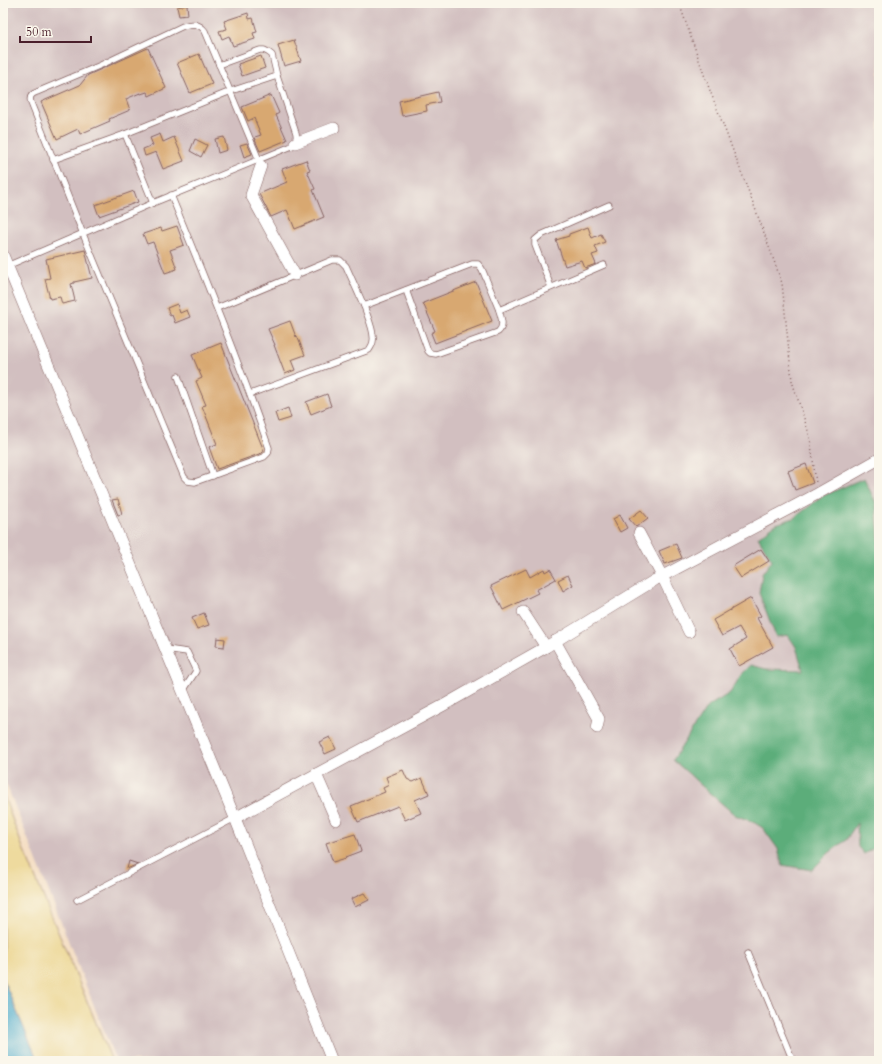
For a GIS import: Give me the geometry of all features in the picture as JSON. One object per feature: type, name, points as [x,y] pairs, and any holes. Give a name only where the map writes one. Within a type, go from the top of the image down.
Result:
[{"type":"street","points":[[295,143],[334,128]]},
{"type":"street","points":[[260,163],[251,195],[295,275]]},
{"type":"street","points":[[3,255],[235,818],[332,1061]]},
{"type":"street","points":[[235,818],[444,705],[550,644],[662,576],[817,494],[879,459]]},
{"type":"street","points":[[639,533],[689,632]]},
{"type":"street","points":[[523,612],[550,644],[599,719],[597,728]]},
{"type":"street","points":[[316,774],[336,820]]},
{"type":"lane","points":[[171,195],[217,308],[269,448],[268,453],[264,457],[195,482],[188,481],[184,477],[82,234],[30,100],[32,94],[102,65],[188,24],[197,24],[205,31],[260,163]]},
{"type":"lane","points":[[8,266],[153,202],[260,163],[292,146],[297,138],[296,133],[277,76],[272,55],[264,50],[260,50],[220,65]]},
{"type":"lane","points":[[53,160],[125,134],[231,91],[277,76]]},
{"type":"lane","points":[[125,134],[153,202]]},
{"type":"lane","points":[[551,287],[535,245],[537,238],[540,235],[609,205]]},
{"type":"lane","points":[[217,308],[332,260],[340,260],[346,266],[364,306],[374,340],[369,350],[250,394]]},
{"type":"lane","points":[[364,306],[406,290],[476,264],[478,264],[482,269],[499,310],[502,324],[501,330],[433,354],[428,351],[406,290]]},
{"type":"lane","points":[[499,310],[604,265]]},
{"type":"lane","points":[[178,376],[213,476]]},
{"type":"lane","points":[[166,649],[187,652],[196,672],[183,692]]},
{"type":"lane","points":[[77,900],[235,818]]},
{"type":"lane","points":[[748,952],[793,1061]]},
{"type":"path","points":[[679,3],[706,80],[782,283],[790,357],[790,376],[810,436],[817,494]]},
{"type":"shaded area","points":[[3,3],[879,3],[879,1061],[116,1061],[3,776]]},
{"type":"green space","points":[[864,478],[876,503],[879,538],[879,845],[864,854],[858,847],[857,823],[846,840],[829,853],[812,870],[782,865],[778,849],[763,828],[753,822],[735,815],[673,760],[707,707],[730,693],[741,675],[751,665],[766,669],[803,670],[796,647],[788,635],[776,637],[759,593],[762,574],[772,560],[758,537],[776,524],[794,518],[823,496]]},
{"type":"sand","points":[[3,794],[23,848],[112,1061],[38,1061],[3,979]]},
{"type":"water","points":[[3,979],[38,1061],[3,1061]]},
{"type":"building","points":[[187,5],[188,15],[179,16],[177,7]]},
{"type":"building","points":[[248,13],[249,19],[253,18],[257,32],[253,33],[255,39],[233,46],[229,36],[222,39],[219,31],[227,29],[224,21]]},
{"type":"building","points":[[294,40],[301,61],[284,66],[278,45]]},
{"type":"building","points":[[148,48],[166,88],[149,96],[147,92],[140,93],[126,99],[130,110],[109,119],[110,121],[80,134],[78,129],[57,139],[41,102],[80,85],[88,75]]},
{"type":"building","points":[[199,54],[212,84],[190,93],[177,63]]},
{"type":"building","points":[[261,56],[265,68],[242,76],[238,64]]},
{"type":"building","points":[[438,92],[440,102],[426,105],[427,111],[402,116],[399,101]]},
{"type":"building","points":[[271,95],[279,113],[276,115],[287,140],[260,151],[255,137],[261,135],[254,118],[248,121],[242,107]]},
{"type":"building","points":[[160,134],[163,142],[174,137],[184,161],[163,169],[156,152],[145,156],[143,149],[153,145],[150,138]]},
{"type":"building","points":[[224,137],[227,150],[218,153],[215,139]]},
{"type":"building","points":[[195,139],[207,145],[201,157],[190,151]]},
{"type":"building","points":[[247,143],[252,154],[244,157],[240,145]]},
{"type":"building","points":[[306,160],[310,170],[307,171],[315,189],[313,190],[324,217],[295,229],[287,210],[271,217],[259,194],[287,182],[282,169]]},
{"type":"building","points":[[134,191],[138,202],[99,216],[95,205]]},
{"type":"building","points":[[177,226],[184,245],[170,250],[177,269],[165,273],[153,242],[147,244],[143,234],[161,228],[162,231]]},
{"type":"building","points":[[588,227],[592,238],[601,234],[605,242],[595,246],[598,253],[592,255],[596,264],[585,268],[582,261],[565,266],[556,240]]},
{"type":"building","points":[[85,250],[92,278],[71,284],[75,301],[62,304],[60,297],[50,299],[45,279],[50,278],[46,259]]},
{"type":"building","points":[[476,282],[492,321],[435,343],[431,333],[435,331],[423,303]]},
{"type":"building","points":[[177,304],[180,313],[187,310],[190,317],[175,323],[167,308]]},
{"type":"building","points":[[290,321],[305,355],[291,360],[295,370],[285,374],[268,329]]},
{"type":"building","points":[[221,343],[264,451],[217,469],[209,447],[217,444],[202,406],[206,405],[196,381],[202,378],[192,355]]},
{"type":"building","points":[[327,394],[331,406],[311,414],[306,402]]},
{"type":"building","points":[[288,408],[291,418],[278,422],[275,413]]},
{"type":"building","points":[[806,464],[813,483],[795,490],[788,471]]},
{"type":"building","points":[[118,499],[122,514],[118,515],[112,500]]},
{"type":"building","points":[[641,510],[648,518],[636,527],[629,519]]},
{"type":"building","points":[[620,515],[627,528],[620,532],[613,519]]},
{"type":"building","points":[[676,544],[682,558],[665,564],[659,551]]},
{"type":"building","points":[[761,549],[769,561],[741,578],[733,566]]},
{"type":"building","points":[[526,569],[530,577],[544,569],[545,572],[550,569],[556,579],[536,590],[538,593],[503,610],[491,586]]},
{"type":"building","points":[[568,575],[573,585],[563,591],[558,580]]},
{"type":"building","points":[[751,598],[761,616],[757,618],[773,647],[739,666],[730,649],[746,639],[739,627],[722,636],[713,620]]},
{"type":"building","points":[[204,613],[209,625],[197,629],[192,618]]},
{"type":"building","points":[[217,638],[225,639],[224,647],[216,646]]},
{"type":"building","points":[[330,737],[336,749],[325,754],[319,742]]},
{"type":"building","points":[[403,770],[407,779],[413,782],[422,778],[429,794],[415,800],[421,813],[405,820],[398,806],[358,822],[351,806],[385,792],[383,788],[389,785],[386,777]]},
{"type":"building","points":[[355,834],[361,851],[333,862],[326,843]]},
{"type":"building","points":[[129,861],[138,864],[127,869]]},
{"type":"building","points":[[364,893],[369,900],[355,907],[351,899]]}]
